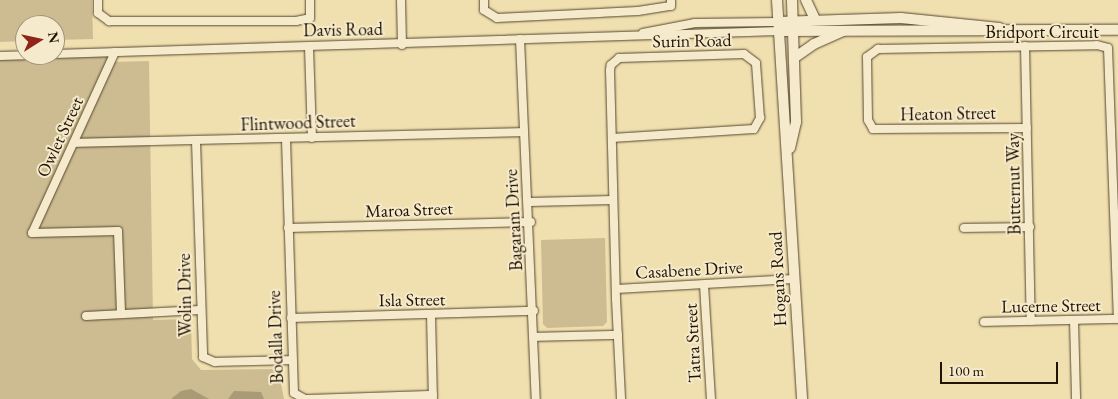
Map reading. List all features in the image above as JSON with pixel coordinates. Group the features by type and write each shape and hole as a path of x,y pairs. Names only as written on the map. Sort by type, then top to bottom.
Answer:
{"street":[{"path":"98,0 98,13 103,20 296,21 310,18 310,0"},
{"path":"402,0 402,45"},
{"path":"484,0 484,10 497,18 638,11 671,6 671,0"},
{"name":"Hogans Road","path":"777,0 802,399"},
{"name":"Hogans Road","path":"788,156 796,122 792,0"},
{"path":"806,0 815,19"},
{"name":"Davis Road","path":"65,54 402,45 631,35 694,23 779,27 815,19 916,18 1028,30"},
{"name":"Davis Road","path":"1075,29 1118,24"},
{"name":"Davis Road","path":"793,25 846,30 964,33 1075,29 1118,30"},
{"path":"794,58 814,44 846,30"},
{"name":"Bagaram Drive","path":"520,40 523,132 531,222 536,399"},
{"name":"Bridport Circuit","path":"871,127 866,62 872,51 1097,45 1111,52 1118,320"},
{"name":"Butternut Way","path":"1026,46 1031,321"},
{"path":"310,47 312,138"},
{"name":"Owlet Street","path":"115,52 32,233 118,231 120,312"},
{"name":"Surin Road","path":"612,138 754,129 760,118 756,62 744,54 616,58 610,70 616,289 621,399"},
{"path":"0,56 15,55"},
{"name":"Heaton Street","path":"871,127 880,131 1027,128"},
{"name":"Flintwood Street","path":"74,143 523,132"},
{"name":"Bodalla Drive","path":"286,139 293,390 301,399 433,397"},
{"name":"Wolin Drive","path":"196,141 201,350 205,360 292,360"},
{"path":"530,202 614,200"},
{"name":"Maroa Street","path":"288,228 531,222"},
{"path":"964,228 1030,227"},
{"name":"Casabene Drive","path":"616,289 794,279"},
{"name":"Tatra Street","path":"704,285 711,399"},
{"path":"86,316 120,312 200,310"},
{"name":"Isla Street","path":"290,318 534,311"},
{"path":"431,314 433,397"},
{"path":"1074,320 1076,399"},
{"name":"Lucerne Street","path":"984,322 1118,320"},
{"path":"534,337 618,335"}],"shaded area":[{"path":"0,0 92,0 93,39 65,40 65,15 15,15 15,41 0,42"},
{"path":"115,52 111,62 149,61 153,320 187,319 191,322 192,359 201,370 278,369 284,399 0,399 0,56 15,55 15,65 65,65 65,54"},
{"path":"605,238 607,322 603,326 547,328 543,324 541,240"},
{"path":"191,389 209,399 171,399 181,391"},
{"path":"234,391 261,392 264,399 228,399"}]}
